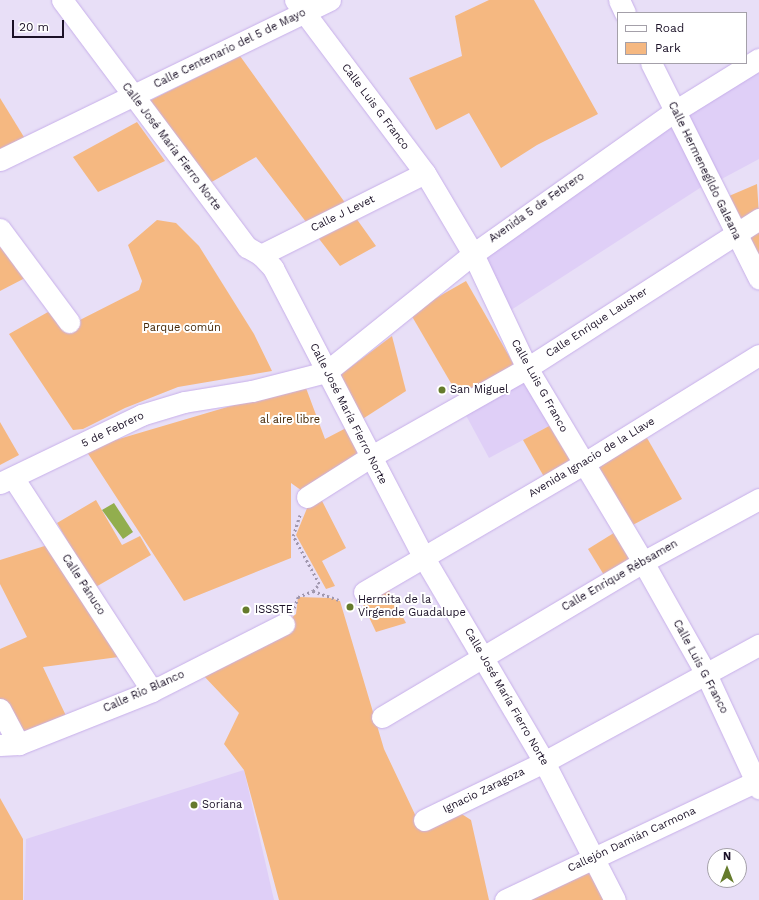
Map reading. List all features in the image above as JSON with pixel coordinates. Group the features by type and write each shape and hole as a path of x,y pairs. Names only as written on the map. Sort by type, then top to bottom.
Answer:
{"street":[{"name":"Calle José María Fierro Norte","path":"62,0 132,96 247,248 261,255 273,268 370,457 424,558 544,762 592,859 615,900"},
{"name":"Calle Centenario del 5 de Mayo","path":"0,160 132,96 300,7 330,0"},
{"path":"619,0 625,12"},
{"name":"Calle Luis G Franco","path":"300,7 425,173 473,254 527,368 642,562 706,674 758,783"},
{"name":"Avenida 5 de Febrero","path":"326,372 473,254 675,111 759,59"},
{"name":"Calle Hermenegildo Galeana","path":"652,64 734,233 759,279"},
{"name":"Calle J Levet","path":"261,255 425,173"},
{"name":"Calle Enrique Lausher","path":"307,497 370,457 527,368 734,233 759,219"},
{"path":"0,229 69,322"},
{"name":"Avenida Ignacio de la Llave","path":"424,558 583,464 759,355"},
{"name":"5 de Febrero","path":"7,481 141,415 184,402 252,391 326,372"},
{"name":"Calle Pánuco","path":"7,481 152,691"},
{"name":"Calle Enrique Rébsamen","path":"382,717 642,562 759,499"},
{"path":"364,592 424,558"},
{"name":"Calle Río Blanco","path":"10,744 152,691 284,624"},
{"name":"Ignacio Zaragoza","path":"424,820 544,762 759,644"},
{"path":"0,710 10,744"},
{"name":"Callejón Damián Carmona","path":"505,900 758,783"}],"path":[{"path":"284,624 296,614 293,606 298,598 313,591 319,584 292,536 307,497"},
{"path":"313,591 339,600"}],"shaded area":[{"path":"759,67 759,159 716,182 683,113"},
{"path":"672,120 703,186 508,312 479,257"},
{"path":"525,375 551,425 489,458 462,408"},
{"path":"114,503 133,532 123,539 102,510"},
{"name":"Soriana","path":"244,770 274,900 24,900 26,839"}],"green space":[{"path":"489,0 534,0 598,114 537,145 501,168 469,113 436,130 409,78 462,56 455,16"},
{"path":"240,56 376,246 340,266 256,157 208,184 149,101"},
{"path":"0,98 27,142 0,155"},
{"path":"137,122 165,161 98,192 73,157"},
{"path":"757,184 759,216 737,229 722,199"},
{"name":"Parque común","path":"157,220 176,223 199,246 254,334 272,371 178,387 125,408 83,429 73,430 9,334 48,312 70,325 139,290 142,281 128,245"},
{"path":"759,229 759,270 740,237"},
{"path":"0,240 27,277 0,291"},
{"path":"466,281 517,370 462,402 410,313"},
{"path":"392,336 406,391 361,420 336,378"},
{"name":"al aire libre","path":"306,388 325,439 350,426 366,456 305,493 291,483 291,558 184,601 85,449 251,400"},
{"path":"0,422 19,455 0,465"},
{"path":"551,425 575,463 547,482 523,440"},
{"path":"643,431 682,499 627,528 588,465"},
{"path":"319,495 346,548 322,561 335,586 326,589 296,535 310,501"},
{"path":"96,500 122,545 140,536 151,555 94,588 57,523"},
{"path":"617,531 636,562 607,580 588,549"},
{"path":"51,544 126,656 43,667 68,720 20,743 0,706 0,649 27,637 0,584 0,560"},
{"path":"385,583 406,623 376,632 359,596"},
{"path":"298,597 330,598 340,601 384,749 420,825 457,811 471,820 489,900 279,900 244,770 224,744 239,713 202,674 284,624 296,614"},
{"path":"0,798 23,839 23,900 0,900"},
{"path":"592,863 612,900 526,900"}],"place":[{"name":"San Miguel","path":"442,390"},
{"name":"Hermita de la Virgende Guadalupe","path":"350,607"},
{"name":"ISSSTE","path":"246,610"},
{"name":"Soriana","path":"194,805"}]}
